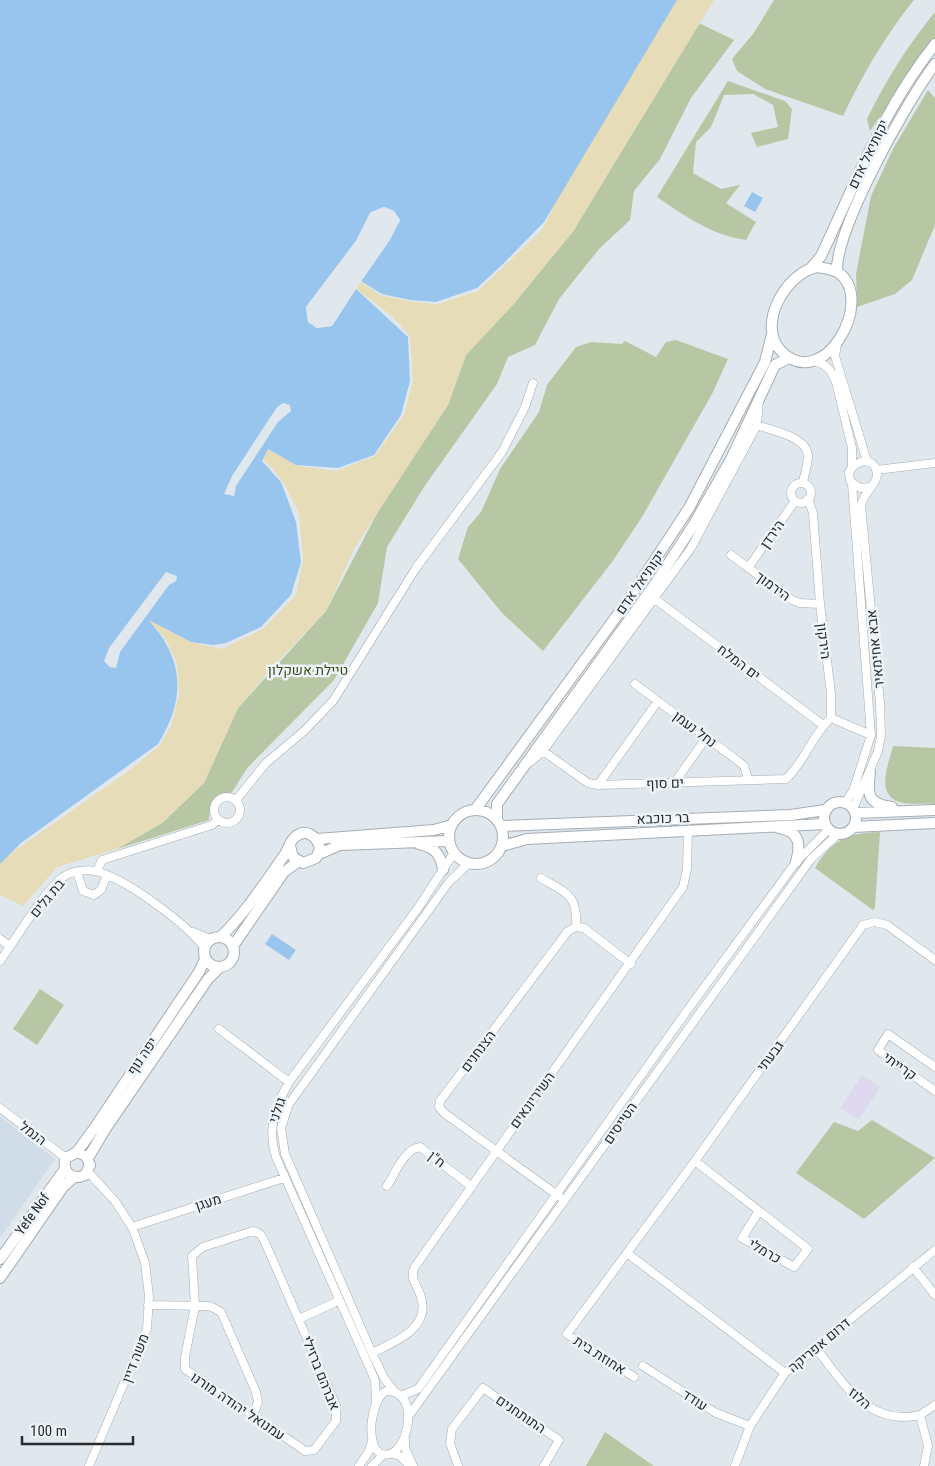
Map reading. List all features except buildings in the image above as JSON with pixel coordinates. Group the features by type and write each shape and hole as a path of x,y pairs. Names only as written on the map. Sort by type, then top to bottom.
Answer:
{"main road":[{"name":"יקותיאל אדם","path":"811,268 821,256 862,163 892,105 935,44"},
{"name":"יקותיאל אדם","path":"837,272 840,244 869,180 914,94 935,64"},
{"path":"817,267 837,272 847,285 850,304 846,327 837,344 814,360 801,362 789,358 776,345 772,334 774,316 782,294 797,275 811,268 817,267"},
{"name":"יקותיאל אדם","path":"475,810 629,599 689,508 765,362 772,334"},
{"name":"יקותיאל אדם","path":"499,823 497,804 655,584 689,532 731,458 776,365 789,358"},
{"path":"870,772 868,788 872,800 876,804 910,810"},
{"path":"851,808 856,819 853,828 846,834 838,834 826,826 825,810 834,803 851,808 935,810"},
{"path":"475,810 488,813 499,823 503,834 502,846 489,861 477,864 469,863 454,853 449,841 452,825 460,816 475,810"},
{"name":"בר כוכבא","path":"499,823 791,815 825,810"},
{"path":"853,828 935,823"},
{"path":"317,839 434,830 452,825"},
{"path":"763,826 786,829 794,833 800,844 796,862"},
{"name":"בר כוכבא","path":"502,846 527,839 763,826 826,826"},
{"path":"212,941 230,942 233,946 232,960 226,966 219,968 211,966 205,959 212,941 231,926 295,837 302,833 310,834 317,839 320,849 319,854"},
{"path":"233,946 284,872 299,862 308,862 319,854 340,845 449,841"},
{"path":"406,842 433,848 440,858 443,870"},
{"path":"290,846 293,857 299,862"},
{"name":"יפה נוף","path":"65,1163 77,1152 199,972 205,959"},
{"name":"יפה נוף","path":"88,1158 106,1128 208,978 219,968"},
{"path":"0,1278 64,1187 74,1177 82,1176 88,1172 90,1165 88,1158 77,1152"},
{"path":"65,1163 74,1177"},
{"name":"Yefe Nof","path":"0,1259 65,1163"}],"street":[{"path":"814,360 824,364 832,372 836,382 852,448 852,466 849,476 852,484 860,488 870,487 877,479 876,470 867,461 835,356 837,344"},
{"path":"236,800 266,763 304,731 333,701 416,568 502,452 525,407 534,382"},
{"path":"522,768 543,752 690,548 757,425 759,398"},
{"path":"757,425 797,440 805,446 808,456 803,483"},
{"path":"852,466 858,461 867,461"},
{"path":"876,470 935,464"},
{"path":"803,483 808,486 811,491 808,499 801,503 795,501 792,496 792,490 795,485 803,483"},
{"name":"אבא אחימאיר","path":"851,808 853,791 871,736 852,484"},
{"name":"אבא אחימאיר","path":"851,808 870,772 881,736 880,703 861,506 863,496 870,487"},
{"name":"הירקון","path":"808,499 813,513 820,604 831,693 831,718"},
{"name":"הירדן","path":"748,568 795,501"},
{"name":"הירמוך","path":"731,555 792,600 800,603 820,604"},
{"name":"ים המלח","path":"655,599 823,725"},
{"name":"נחל נעמן","path":"635,684 744,766 748,779"},
{"path":"598,785 658,701"},
{"path":"823,725 831,718 871,736"},
{"name":"ים סוף","path":"543,752 588,783 598,785 786,778 794,771 823,725"},
{"path":"676,782 706,738"},
{"path":"224,797 236,800 240,808 235,820 227,823 218,820 213,810 216,802 224,797"},
{"path":"97,871 102,860 212,826 218,820"},
{"name":"הטייסים","path":"376,1401 380,1395 418,1388 689,1008 796,862 826,826"},
{"name":"השיריונאים","path":"372,1353 402,1338 420,1320 423,1308 421,1297 413,1280 414,1268 496,1150 631,964 682,888 687,869 688,830"},
{"name":"הטייסים","path":"408,1417 811,859 838,834"},
{"name":"גולני","path":"372,1439 376,1401 374,1380 284,1178 273,1147 271,1130 277,1104 289,1082 418,908 454,853"},
{"name":"גולני","path":"408,1417 408,1410 384,1378 372,1353 285,1154 282,1141 283,1116 311,1071 449,882 469,863"},
{"name":"בת גלים","path":"0,961 52,888 63,876 77,872 97,871 121,881 186,928 212,941"},
{"path":"77,872 81,889 85,894 94,895 101,890 107,875"},
{"path":"541,878 567,894 574,902 576,927 584,928 631,964"},
{"name":"גבעתי","path":"567,1334 695,1161 863,925 875,922 887,925 935,960"},
{"name":"הצנחנים","path":"565,1201 444,1113 440,1107 440,1102 568,931 576,927"},
{"path":"0,939 10,946"},
{"path":"219,1029 289,1082"},
{"name":"קרייתי","path":"935,1067 888,1034 878,1050 935,1091"},
{"name":"הנמל","path":"0,1108 65,1163"},
{"name":"ח\"ן","path":"387,1186 413,1148 420,1147 472,1186"},
{"name":"כרמלי","path":"695,1161 808,1249 794,1267 742,1238 759,1211"},
{"name":"משה דיין","path":"88,1172 116,1201 132,1226 145,1263 148,1305 147,1329 134,1365 89,1466"},
{"name":"מעגן","path":"132,1226 284,1178"},
{"name":"אברהם ברזילי","path":"192,1256 204,1247 246,1232 260,1234 336,1405 338,1414 336,1421 314,1450"},
{"name":"דרום אפריקה","path":"735,1466 750,1426 785,1373 935,1250"},
{"path":"627,1253 785,1373"},
{"name":"עמנואל יהודה מורנו","path":"192,1256 195,1306 185,1357 185,1369 298,1446 305,1450 314,1450"},
{"path":"913,1267 935,1295"},
{"name":"אברהם ברזילי","path":"299,1319 338,1301"},
{"path":"148,1305 210,1306 221,1312 256,1392 258,1402 253,1416"},
{"name":"אחוזת בית","path":"567,1334 634,1378"},
{"name":"הלוז","path":"816,1348 847,1388 870,1408 892,1417 907,1418 920,1415"},
{"name":"עודד","path":"643,1366 716,1413 750,1426"},
{"name":"התותחנים","path":"458,1466 450,1443 452,1429 483,1388 559,1440 544,1466"},
{"path":"924,1466 928,1446 920,1415 935,1404"},
{"path":"408,1417 405,1448 412,1466"},
{"path":"393,1454 400,1449 405,1436"},
{"path":"372,1439 374,1447 382,1455"},
{"path":"359,1466 369,1450 372,1439"},
{"path":"372,1466 382,1455 393,1454 400,1456 412,1466"}],"shaded area":[{"path":"862,1075 880,1087 859,1120 840,1108"},
{"path":"0,1116 55,1159 0,1238"}],"green space":[{"path":"774,0 914,0 893,27 875,56 843,116 765,89 737,71 732,59 753,34"},
{"path":"935,12 935,38 870,131 867,119 882,90 898,63"},
{"name":"טיילת אשקלון","path":"699,23 734,40 691,98 660,159 634,191 630,220 599,249 559,299 535,345 508,357 497,384 424,487 387,547 378,603 334,680 248,767 230,795 224,795 216,799 210,810 209,820 117,849 162,823 204,783 238,708 326,611 383,502 448,405 466,355 572,233"},
{"path":"728,81 785,101 792,109 788,139 757,147 751,133 778,127 773,105 753,94 724,95 711,127 696,142 693,173 721,189 740,185 726,203 756,222 746,240 734,238 711,229 657,197"},
{"path":"928,90 935,98 935,225 912,280 895,294 857,307 856,274 871,196 893,149"},
{"path":"676,340 728,359 712,394 642,517 612,562 543,651 502,613 458,559 468,527 481,512 500,469 539,412 547,385 576,347 591,342 622,344 625,341 656,357 666,342"},
{"path":"893,746 935,748 935,804 899,802 887,792 887,769"},
{"path":"880,832 875,907 873,910 815,868 828,850 842,840 859,834"},
{"path":"40,989 64,1005 37,1045 13,1029"},
{"path":"872,1120 935,1158 864,1219 796,1173 834,1122 858,1131"},
{"path":"605,1432 654,1466 586,1466"}],"sand":[{"path":"677,0 714,0 572,233 513,305 466,355 448,405 354,549 326,611 270,670 238,708 204,783 162,823 117,849 57,867 23,906 0,895 0,861 130,770 160,745 170,727 179,696 177,663 166,640 148,619 191,642 222,649 263,629 296,595 303,559 299,513 284,484 274,470 262,459 267,449 300,466 336,471 375,456 404,415 413,381 410,336 392,316 356,289 361,282 380,295 413,302 437,304 478,291 543,229 566,179"}],"water":[{"path":"0,0 677,0 544,222 477,288 436,302 410,300 382,294 361,281 400,221 394,211 384,207 370,213 356,241 306,307 308,322 317,328 332,326 356,289 408,337 410,381 401,415 374,455 338,468 296,465 268,449 262,461 281,482 296,522 301,562 291,595 261,627 226,643 213,645 191,642 149,620 172,655 177,681 175,707 158,744 21,843 0,864"},
{"path":"752,192 763,198 755,212 744,206"},
{"path":"272,934 296,950 289,960 265,944"}],"pier":[{"path":"384,207 394,211 400,220 390,240 360,283 359,280 388,239 397,221 393,213 384,210 372,214 358,242 309,308 310,321 317,326 331,324 354,288 357,287 332,326 317,328 308,322 306,307 356,241 371,212"},
{"path":"283,403 290,405 291,411 278,422 236,486 234,496 224,494 232,476 277,407"},
{"path":"166,572 177,576 176,581 169,585 120,652 116,668 110,667 104,661 109,648"}]}
